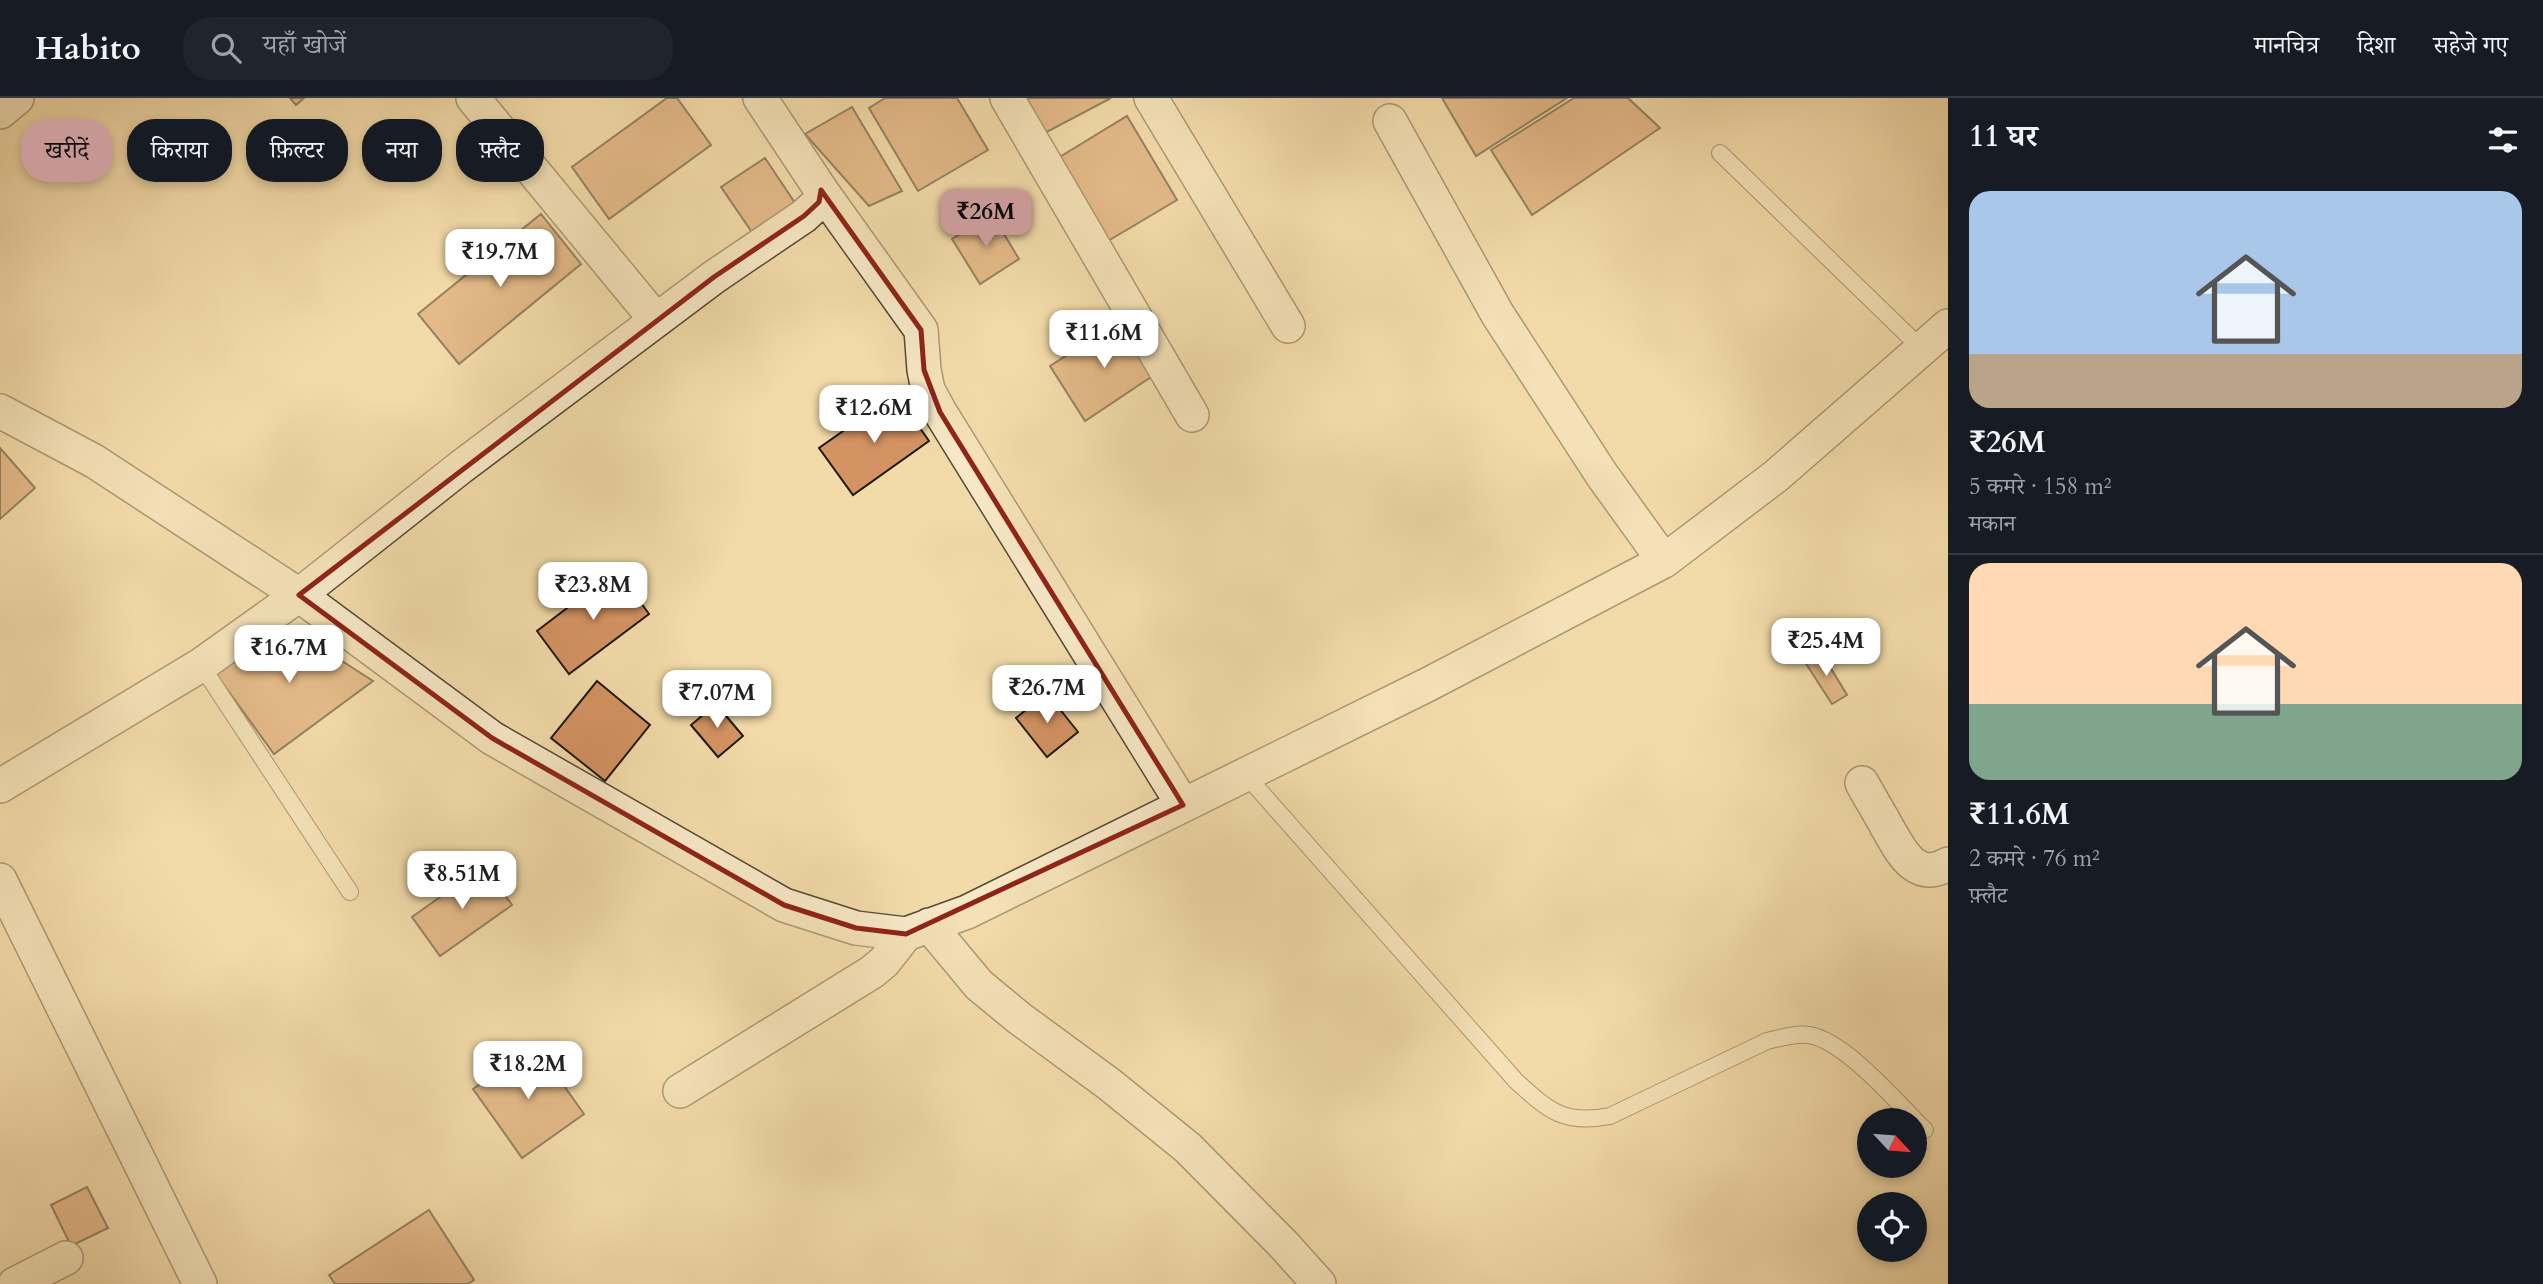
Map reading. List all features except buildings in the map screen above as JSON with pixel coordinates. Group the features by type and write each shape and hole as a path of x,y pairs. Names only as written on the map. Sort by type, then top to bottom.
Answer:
{"street":[{"path":"0,112 17,98"},
{"path":"473,98 656,320"},
{"path":"760,98 821,190 921,330 928,390 940,412 1183,805"},
{"path":"1007,98 1192,415"},
{"path":"1151,98 1288,327"},
{"path":"1390,121 1498,314 1602,475 1664,561"},
{"path":"0,786 201,664 299,594 461,467 656,320 804,216 819,202 821,190"},
{"path":"0,411 94,461 299,594 492,738 784,905 856,928 917,930 967,912 1427,685 1664,561 1776,476 1948,327"},
{"path":"1862,783 1903,856 1917,867 1930,871 1948,864"},
{"path":"0,880 200,1284"},
{"path":"680,1091 872,972 917,930"},
{"path":"917,930 1019,1018 1109,1084 1188,1149 1284,1245 1318,1284"},
{"path":"15,1284 66,1258"}],"lane":[{"path":"1720,153 1923,349"},
{"path":"201,664 350,891"},
{"path":"1245,774 1516,1081 1541,1103 1566,1117 1586,1121 1610,1116 1767,1041 1808,1034 1826,1040 1844,1051 1902,1108"}],"highlighted area":[{"path":"821,190 921,330 924,370 940,412 1183,805 906,934 856,928 784,905 492,738 299,595 714,277 804,216 819,202"}]}
